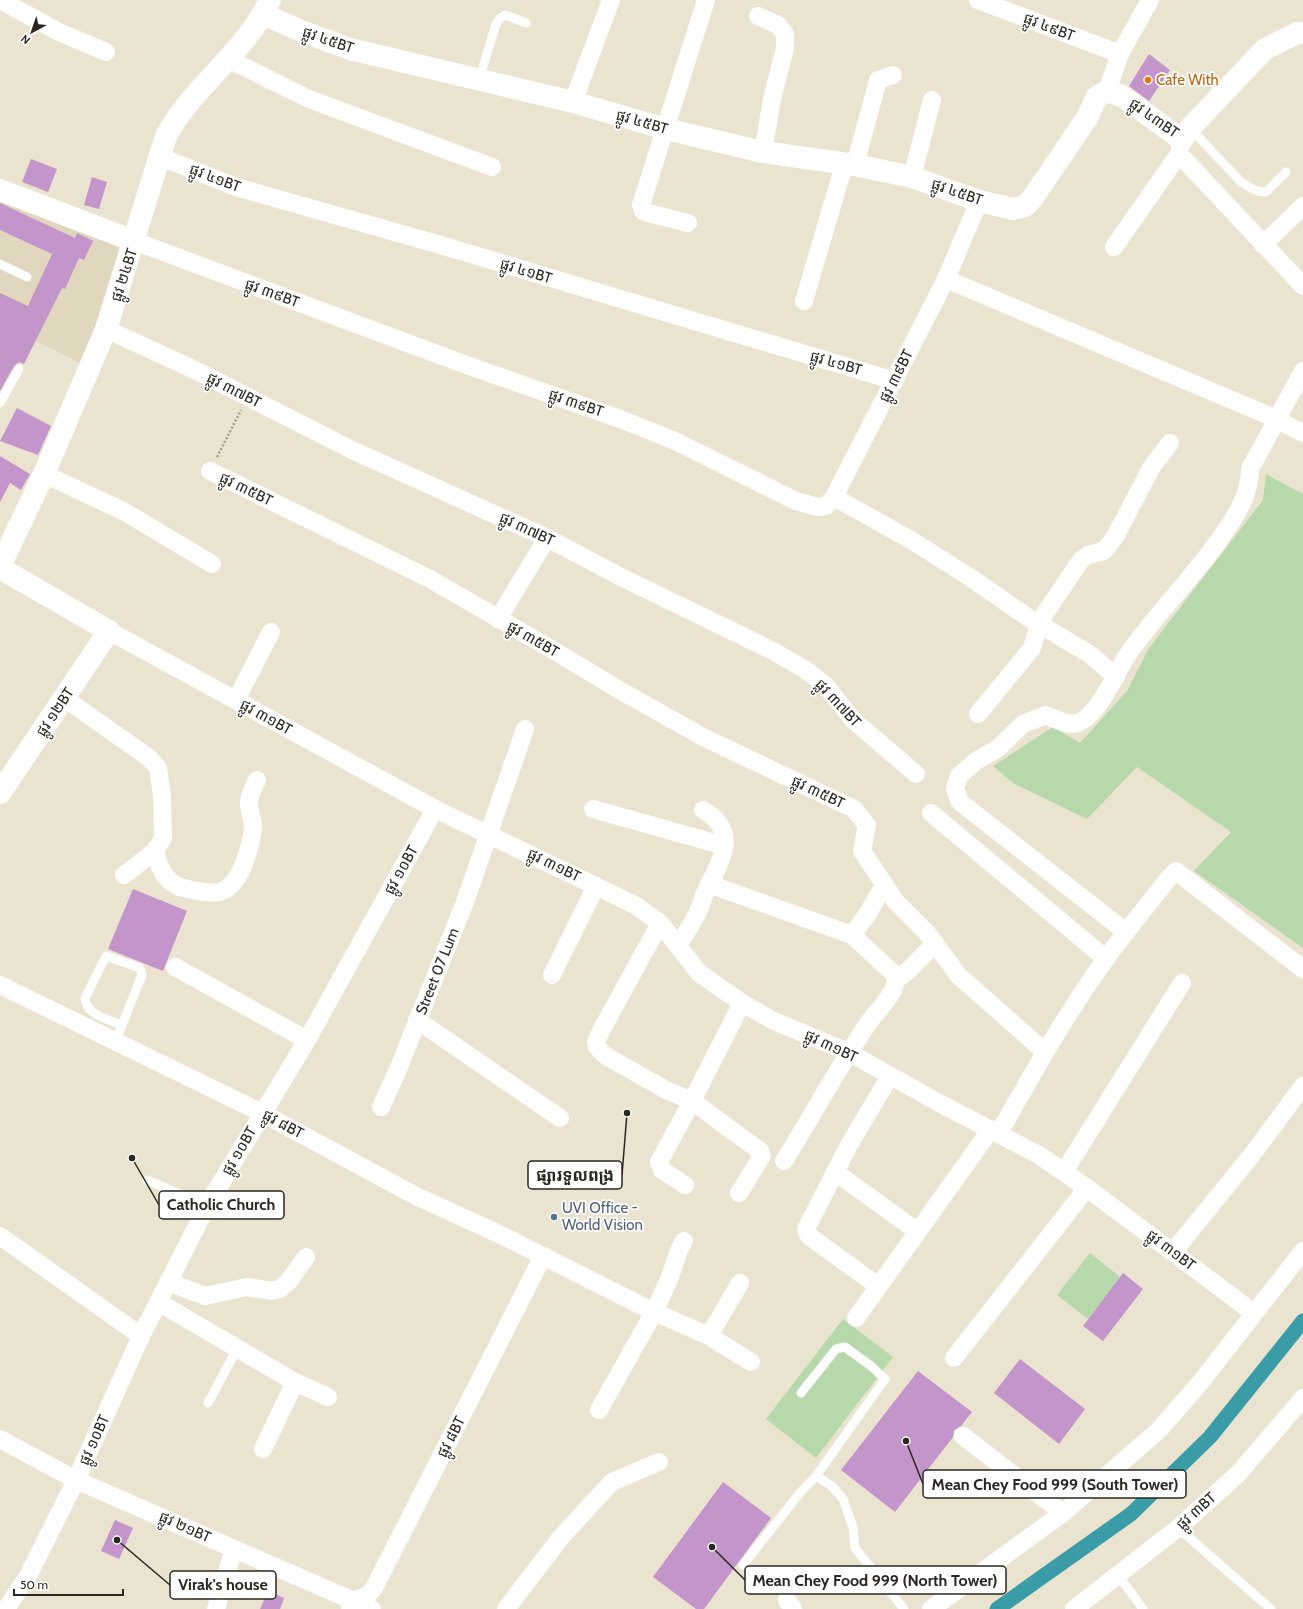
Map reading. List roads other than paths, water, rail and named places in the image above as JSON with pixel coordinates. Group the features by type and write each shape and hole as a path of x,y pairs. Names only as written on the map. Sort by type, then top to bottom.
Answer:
{"street":[{"path":"573,102 611,0"},
{"path":"688,223 648,213 642,208 706,0"},
{"name":"ផ្លូវ ៤៩BT","path":"978,0 1120,54"},
{"path":"1107,91 1120,54 1150,0"},
{"path":"5,4 59,32 106,52"},
{"name":"ផ្លូវ ៤៥BT","path":"264,5 301,31 350,49 573,102 666,129 763,152 849,165 912,177 979,201 1013,209 1024,206 1032,199 1087,118 1097,97 1107,91"},
{"name":"ផ្លូវ ២៤BT","path":"0,567 44,474 106,329 134,241 158,156 176,117 228,59 264,5"},
{"path":"758,16 778,25 785,34 785,48 772,99 763,152"},
{"name":"ផ្លូវ ៤៣BT","path":"1107,91 1122,96 1184,140 1265,48 1297,33 1303,32"},
{"path":"228,59 309,99 492,167"},
{"path":"804,301 878,80 894,76"},
{"path":"912,177 932,100"},
{"path":"1114,247 1184,140 1263,245 1303,286"},
{"name":"ផ្លូវ ៤១BT","path":"158,156 236,187 444,246 894,381"},
{"name":"ផ្លូវ ៣៩BT","path":"0,190 460,363 623,420 675,441 796,500 817,507 826,506 834,497 946,279 979,201"},
{"path":"1263,245 1303,206"},
{"path":"946,279 1276,419 1303,434"},
{"name":"ផ្លូវ ៣៧BT","path":"106,329 247,397 352,450 547,538 623,578 727,627 806,670 827,687 862,729 916,774"},
{"path":"1126,932 960,802 955,789 959,776 976,761 997,749 1023,724 1046,715 1069,724 1078,723 1090,713 1106,695 1126,657 1201,563 1239,509 1246,494 1250,480 1250,469 1303,370"},
{"path":"978,714 1032,648 1039,624 1081,560 1088,555 1104,551 1115,537 1158,456 1170,443"},
{"name":"ផ្លូវ ៣៥BT","path":"210,471 430,579 621,691 703,737 854,809 867,825 862,851 884,885"},
{"path":"44,474 125,512 212,564"},
{"path":"834,497 911,540 971,578 1039,624 1090,655 1116,677"},
{"path":"498,619 547,538"},
{"name":"ផ្លូវ ៣១BT","path":"0,567 109,631 435,809 488,833 635,905 660,924 699,973 742,1003 774,1021 848,1052 953,1110 1039,1155 1087,1188 1254,1313"},
{"name":"ផ្លូវ ១២BT","path":"0,792 109,631"},
{"path":"236,700 271,632"},
{"path":"64,698 148,757 158,768 162,796 163,838 154,851 124,875"},
{"name":"Street 07 Lum","path":"381,1107 418,1020 465,902 525,729"},
{"path":"154,851 165,878 178,886 195,891 219,892 231,886 249,853 253,825 249,803 252,790 257,780"},
{"name":"ផ្លូវ ១០BT","path":"6,1609 28,1576 76,1480 141,1336 207,1206 307,1040 435,809"},
{"path":"593,809 725,846"},
{"path":"678,945 696,915 709,884 721,862 725,846 723,830 713,816 703,810"},
{"path":"931,813 1105,958"},
{"path":"856,1318 917,1231 995,1131 1105,958 1176,871 1303,969"},
{"path":"709,884 852,935 894,974 897,979 896,985 889,996 848,1052 784,1162"},
{"path":"852,935 867,916 884,885 896,902 934,943 958,975 1045,1052"},
{"path":"552,975 596,886"},
{"path":"660,924 601,1031 596,1042 597,1047 606,1056 648,1080 666,1090 692,1101 760,1151 762,1156 739,1193"},
{"path":"897,979 909,970 934,943"},
{"path":"175,967 307,1040"},
{"path":"1064,1172 1182,983"},
{"name":"ផ្លូវ ៨BT","path":"0,985 118,1033 262,1113 410,1192 543,1256 654,1312 709,1336 751,1362"},
{"path":"685,1185 662,1170 659,1162 742,1003"},
{"path":"418,1020 560,1118"},
{"path":"878,1286 809,1236 806,1228 835,1172 890,1076"},
{"path":"1173,1252 1251,1156 1303,1086"},
{"path":"835,1172 917,1231"},
{"path":"954,1358 1087,1188"},
{"path":"0,1236 141,1336"},
{"path":"599,1410 654,1312 684,1241"},
{"path":"931,1609 1063,1513 1158,1430 1200,1383 1303,1251"},
{"name":"ផ្លូវ ៨BT","path":"352,1605 368,1595 374,1588 543,1256"},
{"path":"168,1282 205,1296 247,1287 272,1291 280,1289 289,1281 306,1257"},
{"path":"709,1336 740,1283"},
{"path":"158,1302 295,1382 328,1397"},
{"path":"263,1450 295,1382"},
{"name":"ផ្លូវ ៣BT","path":"1074,1609 1178,1528 1238,1474 1303,1398"},
{"path":"963,1436 1063,1513"},
{"name":"ផ្លូវ ២១BT","path":"0,1439 76,1480 234,1549 352,1605 372,1609"},
{"path":"506,1609 562,1536 612,1482 659,1462"},
{"path":"216,1609 234,1549"}],"lane":[{"path":"479,80 496,24 500,18 506,15 526,23"},
{"path":"1184,140 1249,188 1258,192 1266,192 1286,172"},
{"path":"0,264 27,277"},
{"path":"0,403 19,369"},
{"path":"106,956 140,968 142,972 118,1033 93,1013 86,1003 85,998 106,956"},
{"path":"147,1180 207,1206"},
{"path":"743,1565 799,1494 816,1476 885,1379 871,1366 845,1347 836,1349 801,1393"},
{"path":"208,1403 237,1349"},
{"path":"816,1476 832,1486 843,1499 854,1527 855,1548 904,1609"},
{"path":"1178,1528 1271,1609"},
{"path":"1118,1575 1142,1609"}],"waterway":[{"path":"997,1609 1131,1514 1210,1437 1303,1321"}],"place":[{"name":"Cafe With","path":"1148,80"},
{"name":"ផ្សារទួលពង្រ","path":"627,1113"},
{"name":"Catholic Church","path":"132,1158"},
{"name":"UVI Office - World Vision","path":"554,1217"},
{"name":"Mean Chey Food 999 (South Tower)","path":"906,1441"},
{"name":"Virak's house","path":"117,1540"},
{"name":"Mean Chey Food 999 (North Tower)","path":"712,1547"}]}
